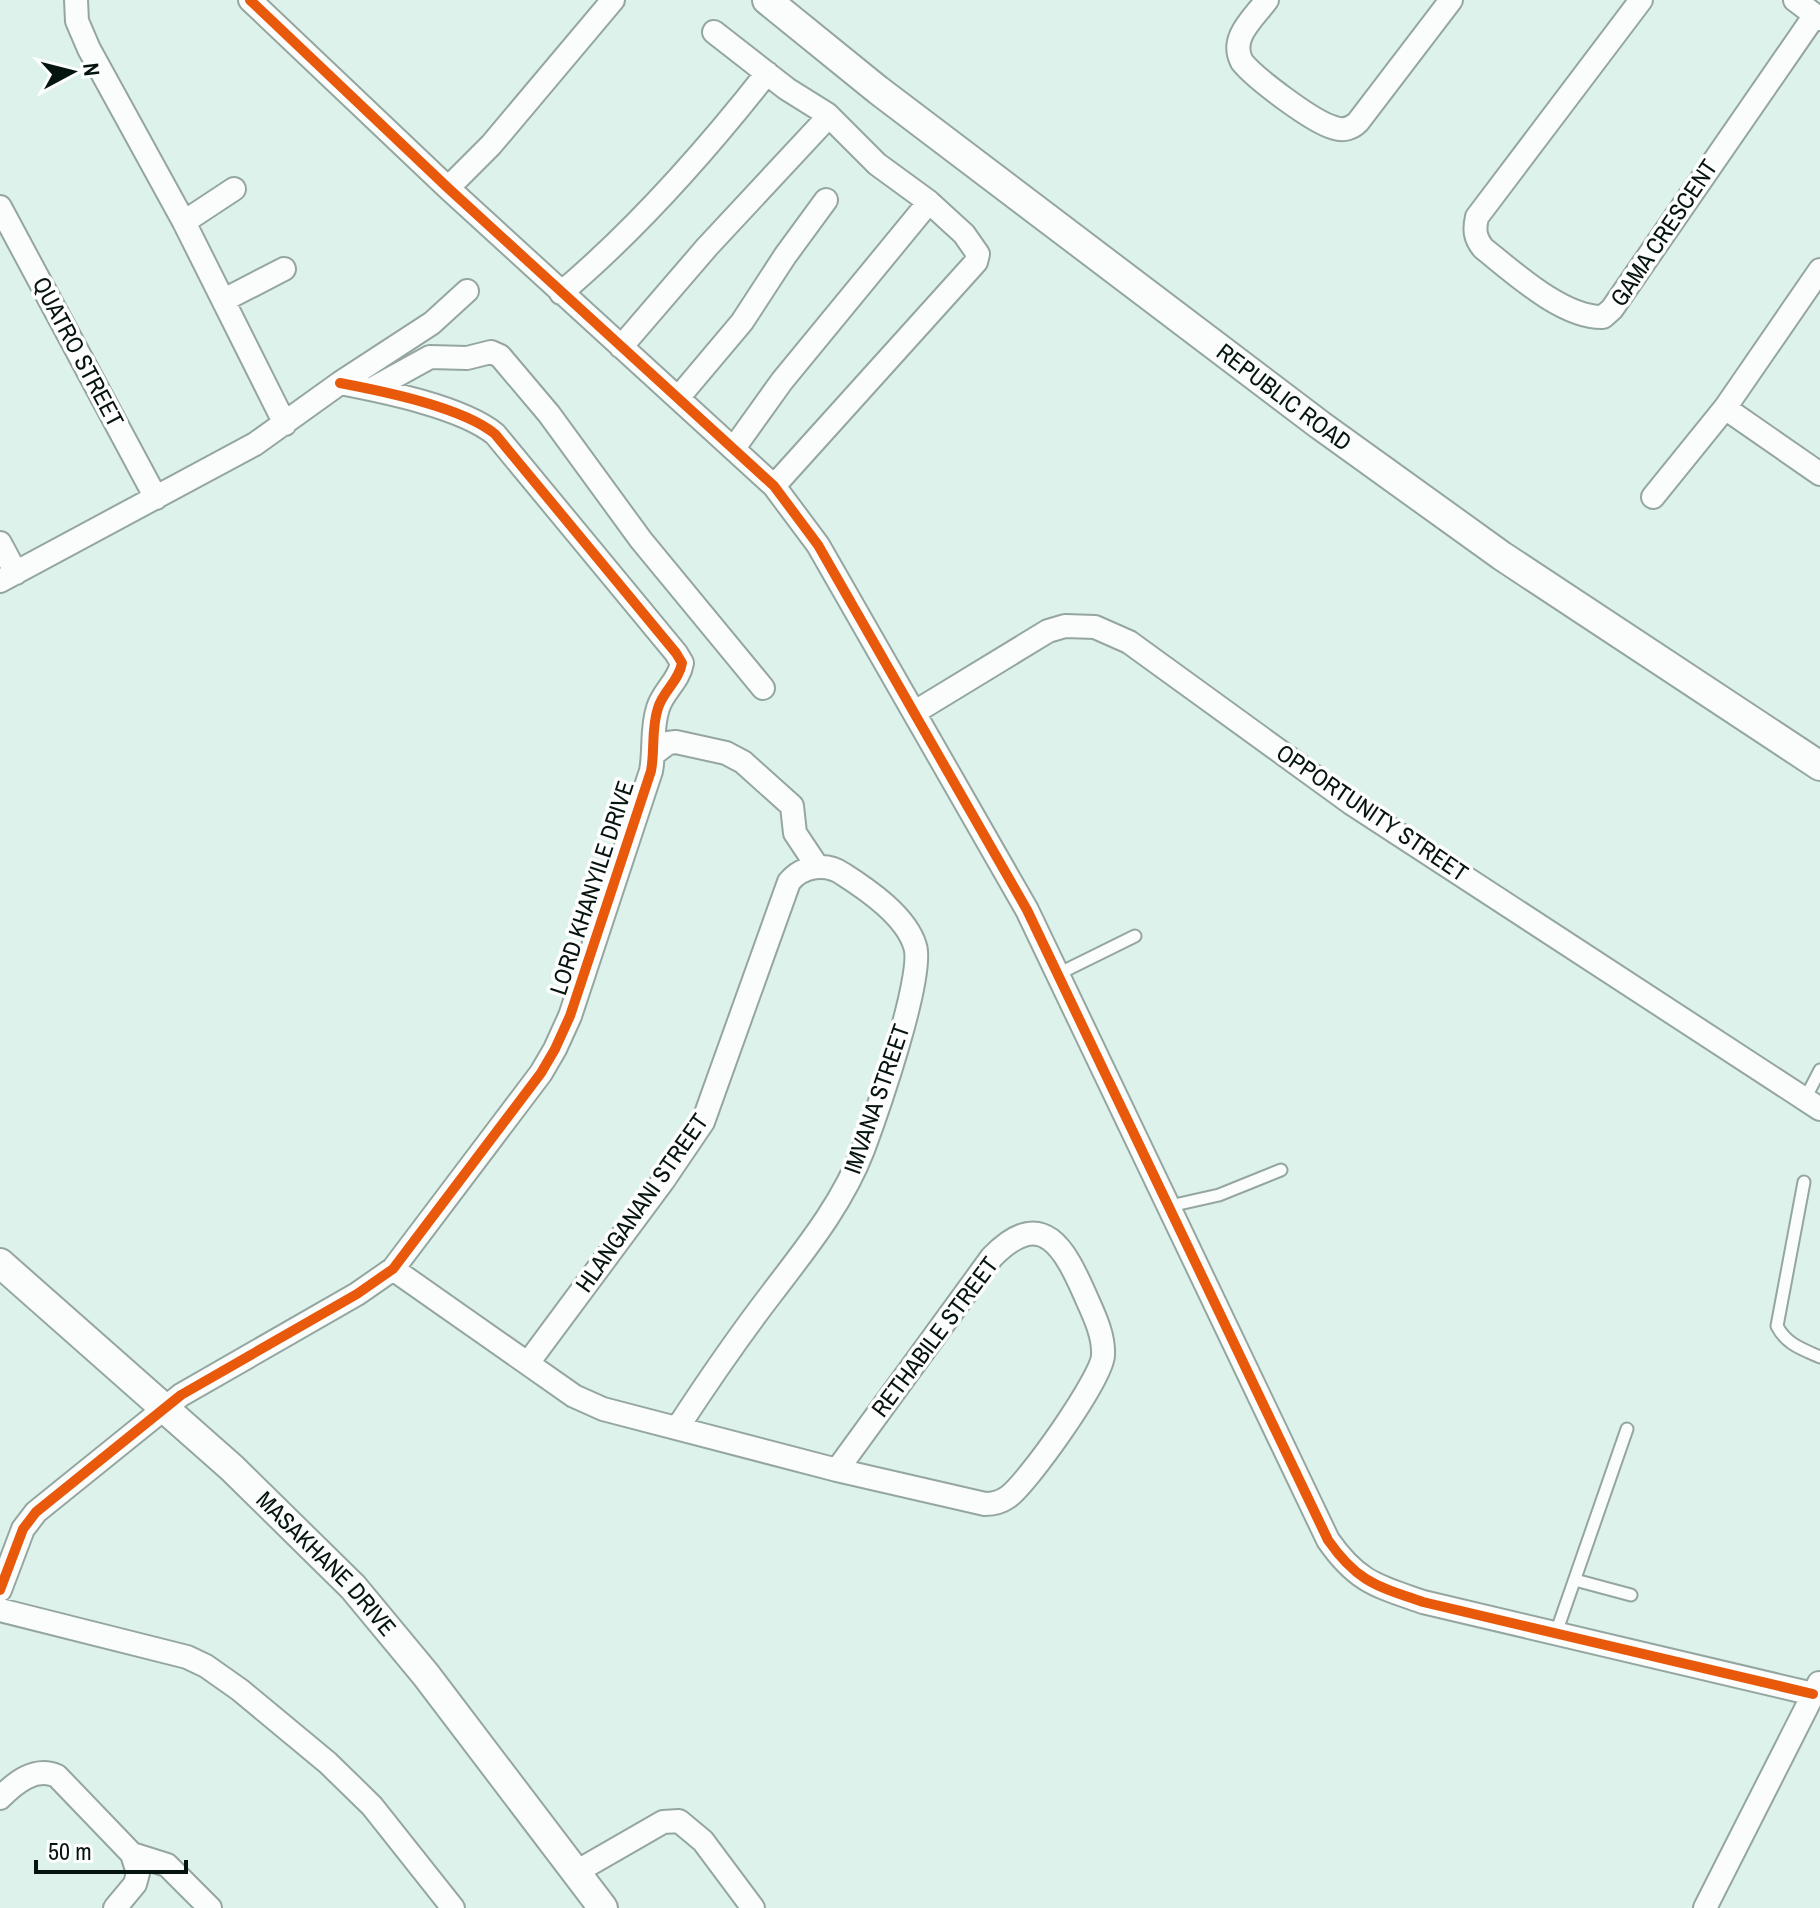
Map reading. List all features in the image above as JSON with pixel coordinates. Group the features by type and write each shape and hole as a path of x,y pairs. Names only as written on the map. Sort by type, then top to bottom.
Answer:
{"street":[{"path":"76,0 77,21 82,34 184,222 285,424"},
{"path":"250,0 561,293 774,486 818,545 1027,910 1328,1540 1349,1567 1364,1580 1423,1602 1817,1688 1705,1908"},
{"path":"448,188 491,145 613,0"},
{"name":"REPUBLIC ROAD","path":"767,0 878,90 1320,425 1502,556 1820,766"},
{"path":"1267,0 1237,42 1242,62 1306,113 1341,129 1353,127 1358,122 1451,0"},
{"name":"GAMA CRESCENT","path":"1641,0 1477,217 1475,227 1477,241 1483,248 1557,302 1586,317 1603,317 1612,309 1818,17"},
{"path":"1795,0 1818,17"},
{"path":"714,32 787,89 829,116 877,164 929,202 976,249 976,262 774,486"},
{"path":"561,293 650,208 721,132 767,73"},
{"path":"621,347 707,247 829,116"},
{"path":"184,222 234,189"},
{"path":"678,398 742,322 826,200"},
{"path":"734,448 782,381 929,202"},
{"name":"QUATRO STREET","path":"0,207 156,498"},
{"path":"224,300 284,269"},
{"path":"1653,497 1725,408 1820,270"},
{"path":"0,543 8,577 255,444 432,323 467,291"},
{"path":"372,389 430,357 467,358 491,352 500,356 549,414 641,540 763,688"},
{"name":"LORD KHANYILE DRIVE","path":"0,1590 23,1529 36,1512 189,1389 357,1294 393,1269 508,1119 555,1049 570,1016 644,795 655,753 653,735 658,706 681,667 676,653 495,434 465,417 372,389 340,383"},
{"path":"1725,408 1820,474"},
{"name":"OPPORTUNITY STREET","path":"915,712 1048,631 1077,625 1111,632 1351,803 1812,1104"},
{"path":"655,753 668,743 687,743 726,753 743,762 792,806 795,833 817,866"},
{"name":"HLANGANANI STREET","path":"528,1363 703,1122 784,892 798,873 817,866"},
{"name":"IMVANA STREET","path":"678,1427 839,1201 863,1148 914,989 917,950 907,929 846,875 833,868 817,866"},
{"name":"RETHABILE STREET","path":"393,1269 586,1402 837,1470 985,1504 1000,1501 1013,1493 1093,1385 1103,1356 1099,1328 1075,1271 1051,1239 1043,1234 1018,1236 992,1257 837,1470"},
{"name":"MASAKHANE DRIVE","path":"0,1263 232,1468 353,1587 435,1686 603,1908"},
{"path":"0,1610 187,1657 206,1666 307,1744 361,1796 453,1908"},
{"path":"0,1798 30,1775 52,1773 132,1854 167,1865 210,1908"},
{"path":"576,1872 663,1822 679,1821 703,1841 753,1908"},
{"path":"115,1908 131,1891 137,1877 132,1854"}],"lane":[{"path":"1058,974 1135,936"},
{"path":"1812,1104 1820,1070"},
{"path":"1170,1206 1219,1195 1281,1170"},
{"path":"1804,1182 1777,1326 1782,1336 1794,1346 1820,1357"},
{"path":"1556,1633 1627,1429"},
{"path":"1575,1580 1631,1595"}],"cycle path":[{"path":"250,0 448,188 774,486 818,545 1027,910 1328,1540 1349,1565 1369,1581 1423,1602 1813,1694"},
{"path":"0,1590 23,1529 36,1512 181,1395 357,1294 393,1269 541,1073 570,1016 651,771 658,708 682,663 495,434 481,424 443,408 340,383"}]}
